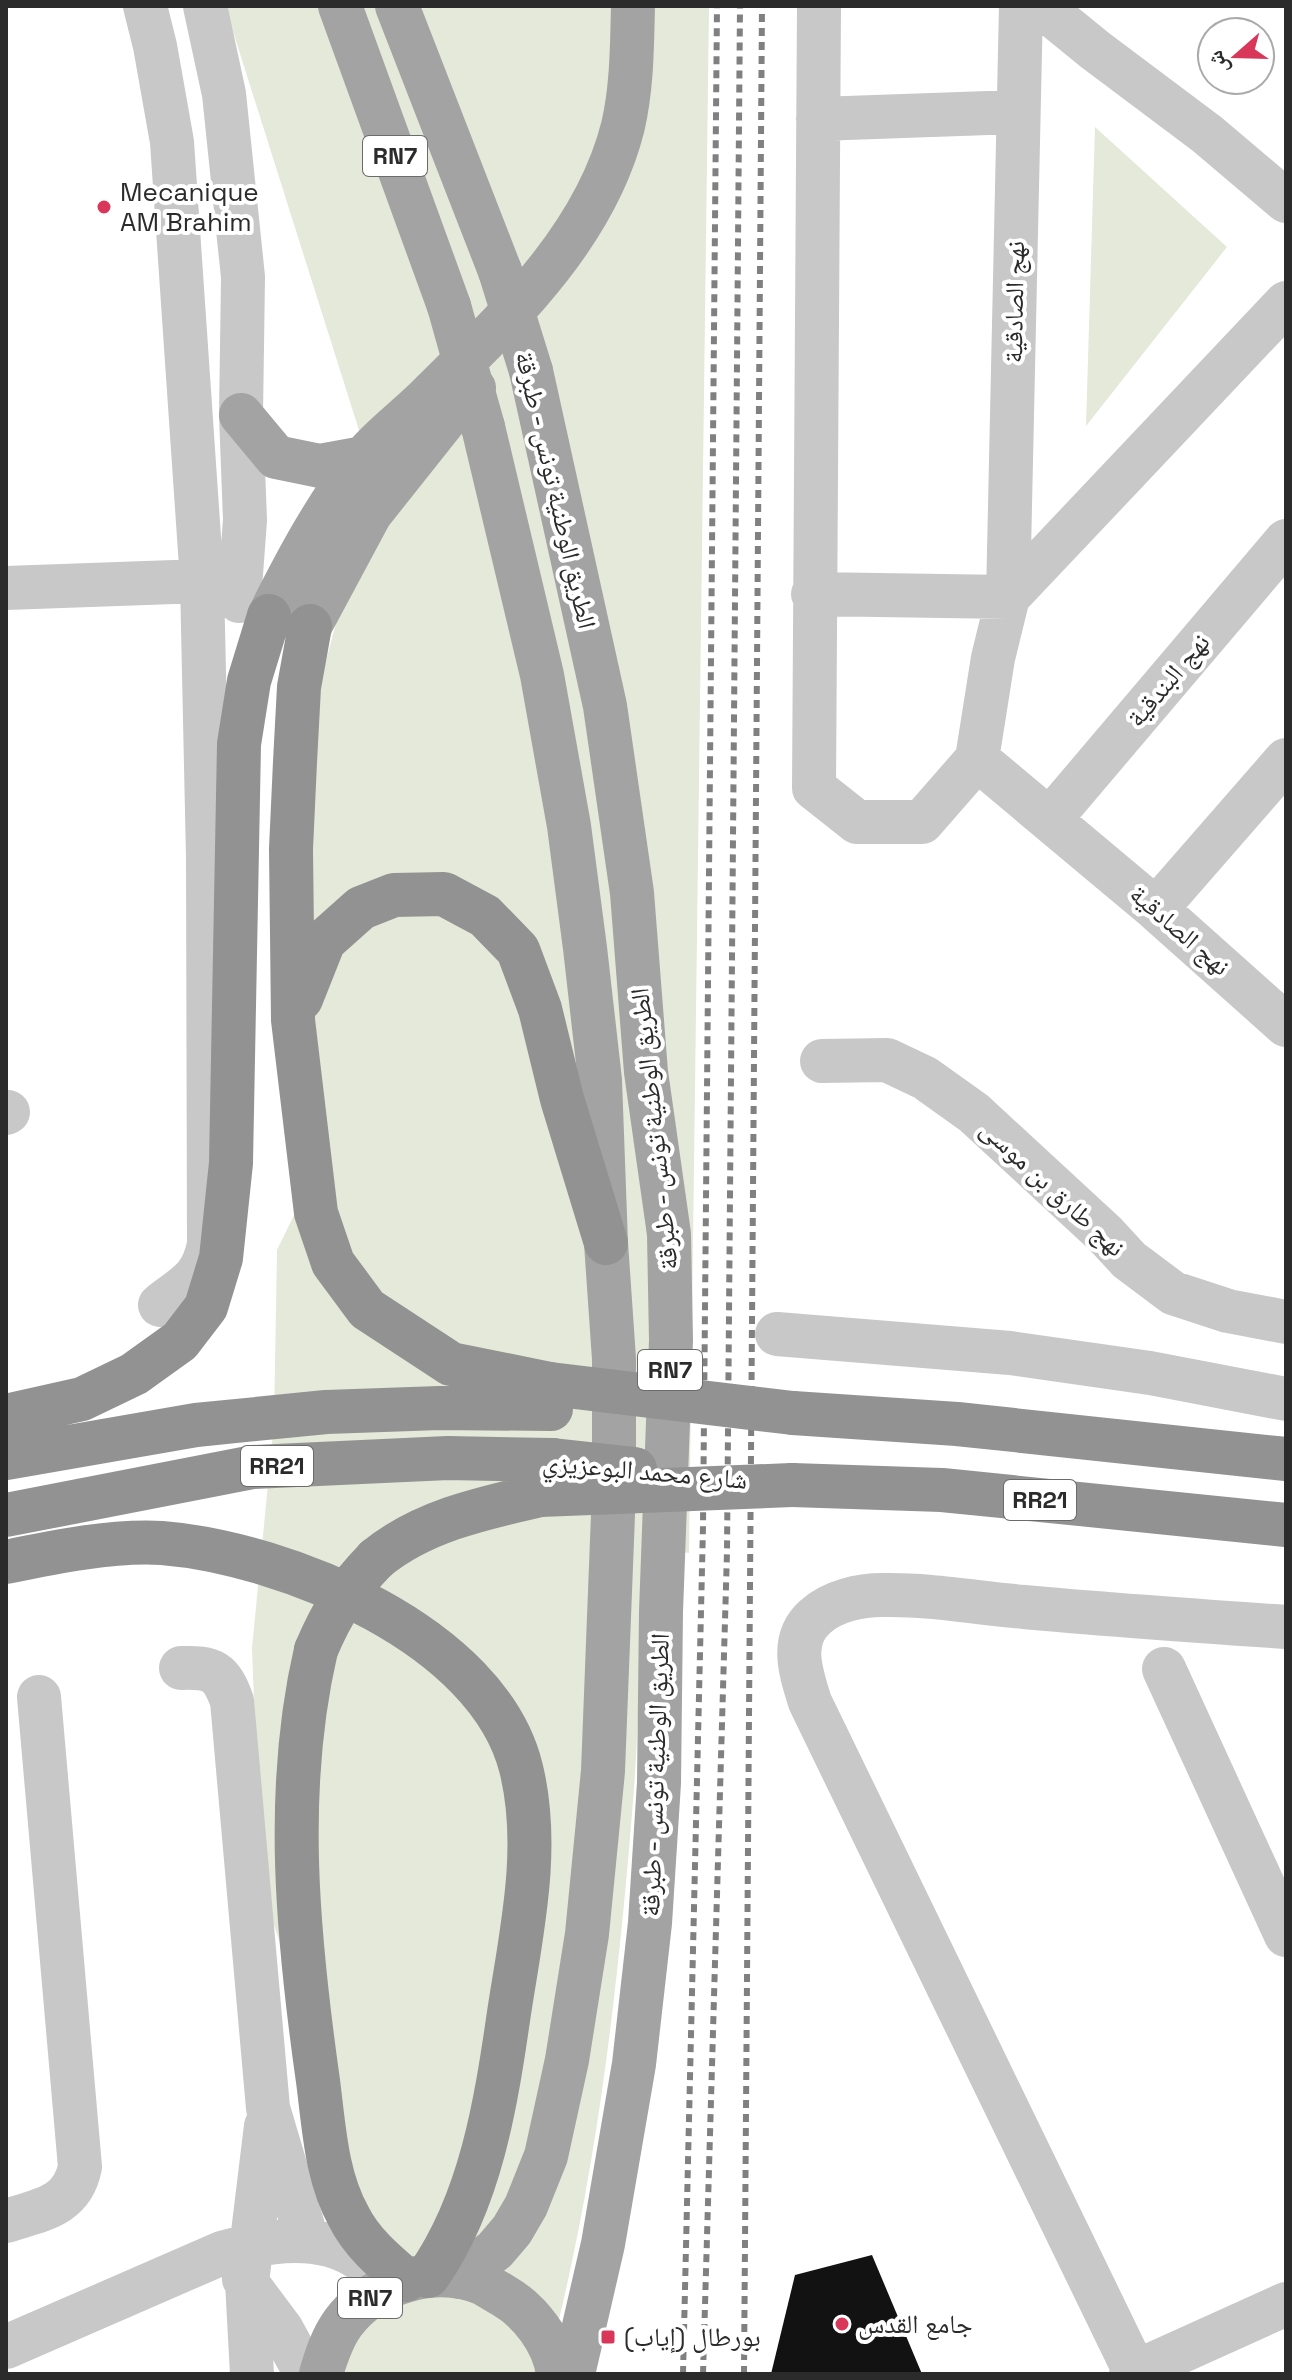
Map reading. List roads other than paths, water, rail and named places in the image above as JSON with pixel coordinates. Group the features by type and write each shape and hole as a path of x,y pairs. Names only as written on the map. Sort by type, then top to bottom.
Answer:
{"highway":[{"path":"6,1416 82,1399 134,1374 180,1341 206,1307 221,1258 231,1163 239,744 249,681 236,599"},
{"path":"310,626 299,687 291,849 293,1020 316,1213 333,1263 367,1309 451,1364 550,1397 957,1424 1286,1459"},
{"path":"293,1020 324,941 361,908 394,895 444,894 485,916 518,950 540,1009 562,1099 606,1243"},
{"name":"شارع محمد البوعزيزي","path":"6,1458 196,1425 326,1412 440,1408 550,1397"},
{"name":"شارع محمد البوعزيزي","path":"6,1515 253,1467 448,1458 547,1478"},
{"path":"6,1562 46,1553 159,1543 223,1551 284,1568 337,1590 395,1621 449,1658 498,1715 521,1766 530,1821 526,1901 502,2065 478,2169 459,2224 443,2255 420,2280 374,2251 349,2218 336,2190 328,2154 311,2032 297,1866 298,1766 305,1697 316,1650 336,1606 352,1583 376,1559 407,1538 547,1478"},
{"name":"RR21","path":"547,1478 942,1490 1286,1525"}],"main road":[{"name":"الطريق الوطنية تونس - طبرقة","path":"340,6 449,306 483,427 542,675 569,826 600,1080 614,1359 614,1489 603,1771 587,1934 567,2060 546,2156 526,2206 512,2230 495,2250 420,2280"},
{"name":"الطريق الوطنية تونس - طبرقة","path":"397,6 500,271 531,371 605,706 632,893 646,1072 670,1249 671,1340 661,1612 659,1783 650,1923 634,2064 603,2244 573,2374"},
{"path":"236,599 310,536 364,458 433,393 557,260 585,218 609,171 623,125 632,65 633,6"},
{"path":"310,626 370,514 447,417 543,315 609,232 639,178 652,133 661,68 661,6"},
{"path":"241,415 276,457 320,466 364,458"},
{"path":"420,2280 482,2283 519,2304 541,2330 558,2374"},
{"name":"RN7","path":"321,2374 343,2323 364,2302 420,2280"}],"street":[{"path":"145,6 172,142 180,272 236,599"},
{"path":"160,1305 190,1282 204,1266 209,1244 208,858 245,520 241,415 243,277 224,94 205,6"},
{"path":"819,6 814,788 857,822 922,822 977,759"},
{"name":"نهج الصادقية","path":"1021,6 1008,597 993,658 977,759 1281,1009"},
{"path":"1041,6 1207,134 1286,201"},
{"path":"818,119 1017,112"},
{"path":"180,272 243,277"},
{"name":"نهج الصادقية","path":"1008,597 1286,303"},
{"name":"نهج البندقية","path":"1051,818 1286,541"},
{"path":"6,588 236,599 310,626"},
{"path":"813,594 1008,597"},
{"path":"1156,909 1286,760"},
{"name":"نهج طارق بن موسى","path":"822,1061 887,1060 925,1078 974,1113 1129,1260 1173,1293 1228,1311 1286,1322"},
{"path":"777,1334 1010,1353 1150,1373 1286,1399"},
{"path":"1286,1627 885,1595 840,1602 817,1614 804,1628 798,1650 801,1674 810,1702 1133,2373 1286,2304"},
{"path":"181,1668 201,1667 214,1671 223,1680 232,1701 268,2108 307,2240"},
{"path":"1164,1669 1286,1935"},
{"path":"6,2221 60,2202 78,2180 80,2167 39,1697"},
{"path":"252,2374 240,2260 268,2108"},
{"path":"6,2347 240,2260 307,2240 337,2247 364,2259 376,2270 420,2280"},
{"path":"240,2260 306,2374"}],"railway":[{"path":"683,2374 703,1526 717,6"},
{"path":"703,2374 727,1552 740,6"},
{"path":"744,2374 762,6"}],"place":[{"name":"Mecanique AM Brahim","path":"104,207"},
{"name":"جامع القدس","path":"842,2324"},
{"name":"بورطال (إياب)","path":"608,2337"}]}
